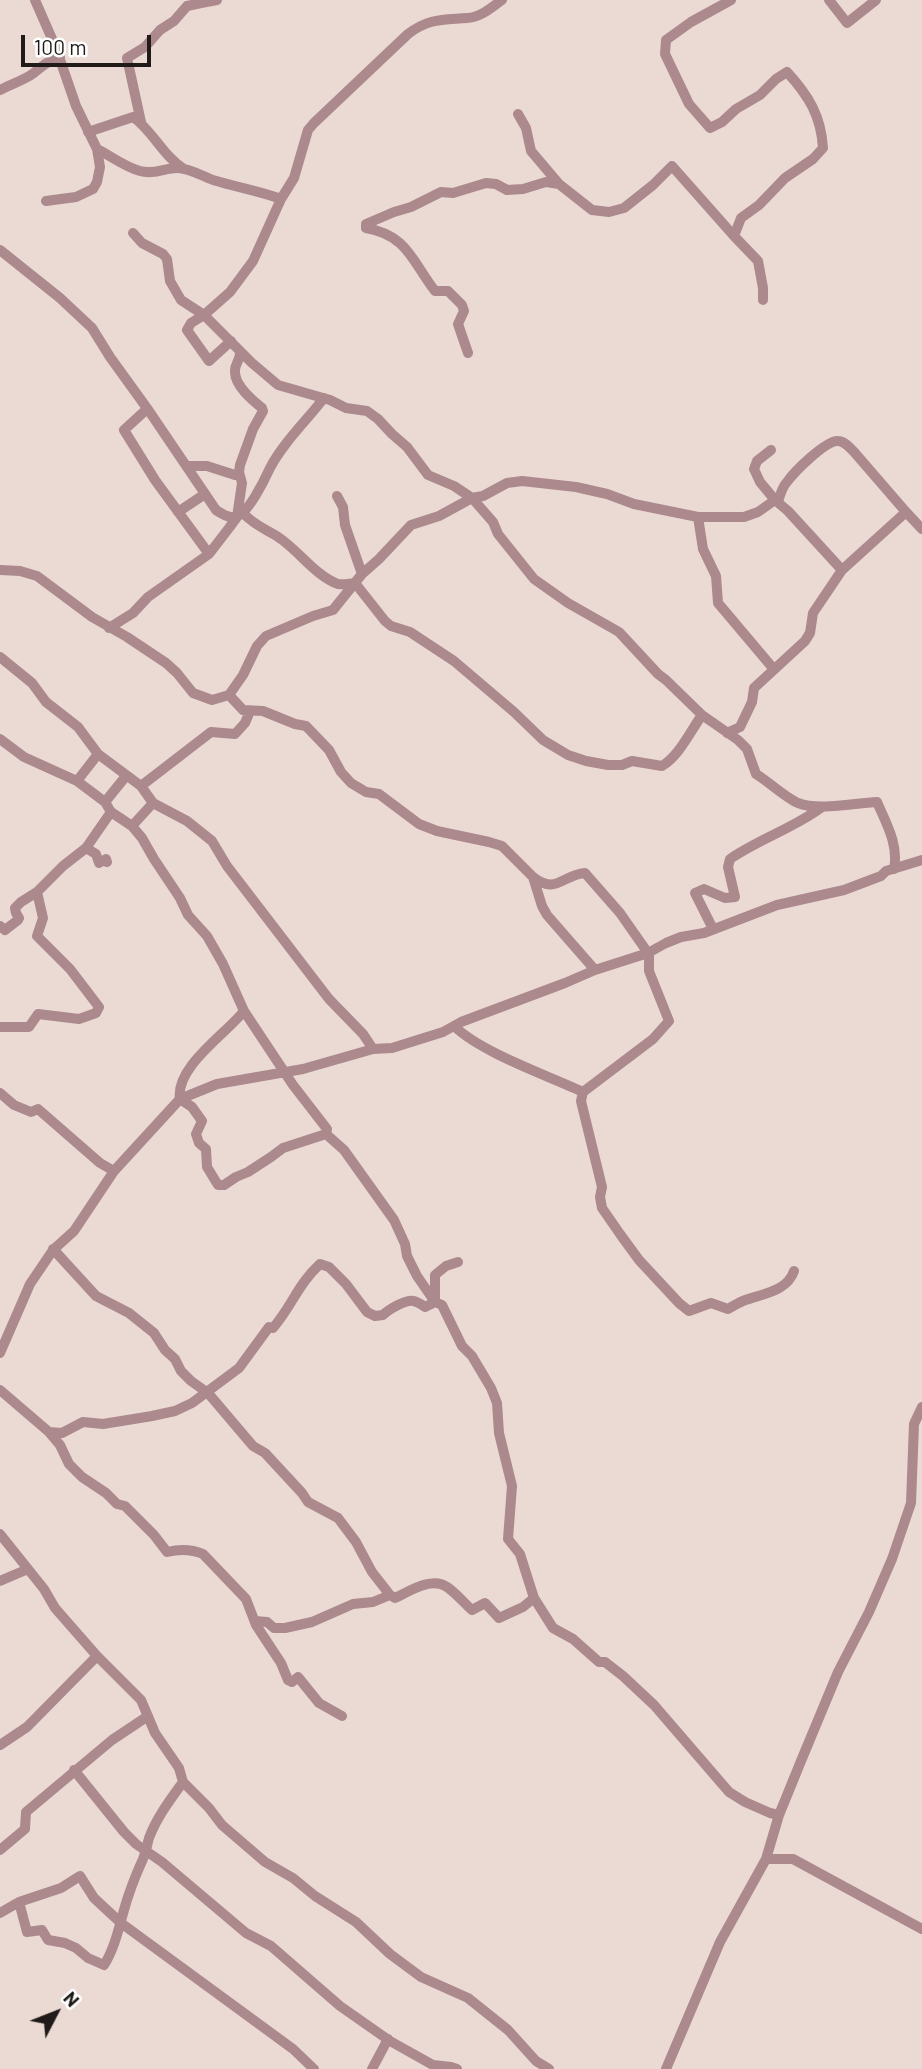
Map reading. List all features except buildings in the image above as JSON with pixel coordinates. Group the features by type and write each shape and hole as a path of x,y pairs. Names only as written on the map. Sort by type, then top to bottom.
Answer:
{"street":[{"path":"35,0 60,57 76,106 97,149 100,167 93,189 76,197 46,201"},
{"path":"141,122 127,58 145,47 187,6 199,1 217,0"},
{"path":"231,341 209,361 187,330 191,323 230,292 243,276 290,186 308,130 422,23 442,19 468,19 502,0"},
{"path":"731,0 691,22 666,40 665,54 689,104 710,128 760,95 787,72 809,99 817,115 823,148 741,218 734,236"},
{"path":"829,0 847,23 876,0"},
{"path":"0,90 60,57"},
{"path":"518,114 526,128 531,151 559,184 592,210 609,212 624,208 672,166 758,261 763,300"},
{"path":"89,132 133,117 141,122 173,161 185,170"},
{"path":"97,149 142,172 179,168 281,199"},
{"path":"468,354 458,324 464,311 463,305 448,291 435,291 407,248 383,232 366,228 365,225 441,192 453,193 486,183 496,184 507,190 546,183 559,184"},
{"path":"132,233 167,259 170,281 181,300 204,315 278,385 324,398 345,408 367,411 407,447 428,475 454,486 472,498 534,579 568,603 619,632 658,674 702,715 747,749 756,774 797,803 816,807 877,802 893,837 896,862 894,869"},
{"path":"0,250 60,298 92,328 216,510 226,516 240,515 276,536 341,585 355,583"},
{"path":"240,351 241,358 234,369 235,375 242,388 263,411 246,447 239,472 242,483 240,515"},
{"path":"109,628 133,613 148,597 209,554 257,495 274,461 324,398"},
{"path":"147,409 124,430 155,480 209,554"},
{"path":"0,569 37,576 109,628 166,663 193,693 212,700 229,695 257,646 266,636 333,610 362,573 379,559 411,524 439,516 472,498 483,496 507,484 522,481 576,487 634,504 698,517 744,517 776,501 785,484 800,467 823,448 838,441 855,453 922,529"},
{"path":"771,450 757,461 754,469 760,482 842,570"},
{"path":"187,466 207,466 235,475 239,472"},
{"path":"178,512 205,494"},
{"path":"337,496 362,573"},
{"path":"727,733 740,727 752,702 754,688 805,641 810,633 813,613 842,570 906,512"},
{"path":"698,517 703,549 716,576 718,603 772,667 776,668"},
{"path":"355,583 384,621 410,632 454,661 543,740 568,755 608,765 622,765 632,761 662,766 668,763 683,744 702,715"},
{"path":"0,657 78,727 98,754 141,786 153,803 187,821 212,841 329,999 363,1034 373,1049"},
{"path":"229,695 243,710 263,711 306,726 330,750 341,772 351,783 366,792 379,794 419,824 437,831 502,846 533,877 547,885 557,884 574,874 585,873 620,913 648,953 649,971 668,1021 653,1040 583,1092 582,1101 602,1187 600,1197 603,1208 639,1260 678,1303 689,1311 711,1303 728,1309 740,1301 783,1286 792,1278 794,1271"},
{"path":"141,786 211,732 234,734 245,723 250,711"},
{"path":"0,739 24,757 76,781 105,802 111,812 132,826 142,838 188,915 207,936 244,1011 327,1129 326,1133 344,1150 394,1220 417,1276 435,1302 442,1306 462,1346 472,1356 492,1388 497,1403 499,1433 512,1486 508,1539 520,1554 534,1598 554,1628 573,1639 599,1662 605,1662 654,1705 729,1792 745,1802 779,1815"},
{"path":"76,781 98,754"},
{"path":"105,802 126,776"},
{"path":"132,826 153,803"},
{"path":"713,929 695,893 704,889 725,898 734,897 730,859 812,815 822,806"},
{"path":"0,926 5,930 17,921 19,918 15,908 20,902 37,892 62,866 86,848 111,812"},
{"path":"86,848 96,853 99,863 106,859 107,862"},
{"path":"0,1353 30,1284 53,1249 74,1231 114,1171 180,1099 217,1084 303,1069 373,1049 392,1048 443,1032 594,970 648,953 666,943 704,933 777,905 844,890 881,876 886,871 922,860"},
{"path":"533,877 547,915 594,970"},
{"path":"0,1027 29,1027 38,1014 79,1019 93,1014 99,1007 70,969 46,948 37,936 43,918 37,892"},
{"path":"180,1099 180,1086 201,1055 244,1011"},
{"path":"454,1026 478,1043 507,1058 583,1092"},
{"path":"0,1093 14,1105 30,1112 38,1109 100,1163 114,1171"},
{"path":"180,1099 192,1107 202,1121 196,1133 199,1143 206,1149 207,1167 218,1185 224,1185 248,1172 284,1148 326,1133"},
{"path":"53,1249 96,1296 129,1313 154,1333 181,1371 208,1392 253,1446 265,1453 308,1502 338,1518 390,1595 395,1598 408,1590 425,1585 442,1585 448,1587 472,1610 485,1603 499,1618 523,1607 534,1598"},
{"path":"435,1302 435,1275 446,1266 458,1262"},
{"path":"49,1432 62,1433 83,1422 103,1424 175,1411 192,1403 239,1368 269,1327 273,1328 286,1313 306,1277 320,1264 329,1267 367,1312 374,1316 383,1315 407,1300 414,1300 425,1307 435,1302"},
{"path":"0,1390 49,1432 60,1445 69,1464 82,1477 117,1504 125,1506 167,1552 177,1549 203,1553 246,1600 288,1680 292,1682 298,1677 319,1703 342,1716"},
{"path":"666,2069 720,1942 766,1860 779,1815 838,1672 892,1559 911,1503 914,1424 922,1407"},
{"path":"0,1534 44,1589 55,1608 141,1700 155,1733 179,1768 183,1782 222,1825 265,1862 356,1922 421,1978 468,1998 508,2030 536,2061 549,2069"},
{"path":"0,1581 28,1569"},
{"path":"255,1621 267,1622 274,1628 285,1628 312,1622 352,1604 373,1602 390,1595"},
{"path":"0,1745 27,1727 97,1656"},
{"path":"0,1850 25,1829 26,1812 112,1740 148,1716"},
{"path":"74,1770 124,1832 246,1933 271,1946 340,2006 388,2039 433,2065 457,2069"},
{"path":"19,1902 27,1932 42,1930 48,1940 65,1943 104,1965 111,1953 150,1838 164,1808 183,1782"},
{"path":"766,1860 793,1859 922,1929"},
{"path":"0,1913 19,1902 61,1888 80,1876 94,1898 121,1923 293,2049 314,2069"},
{"path":"372,2069 388,2039"}]}
